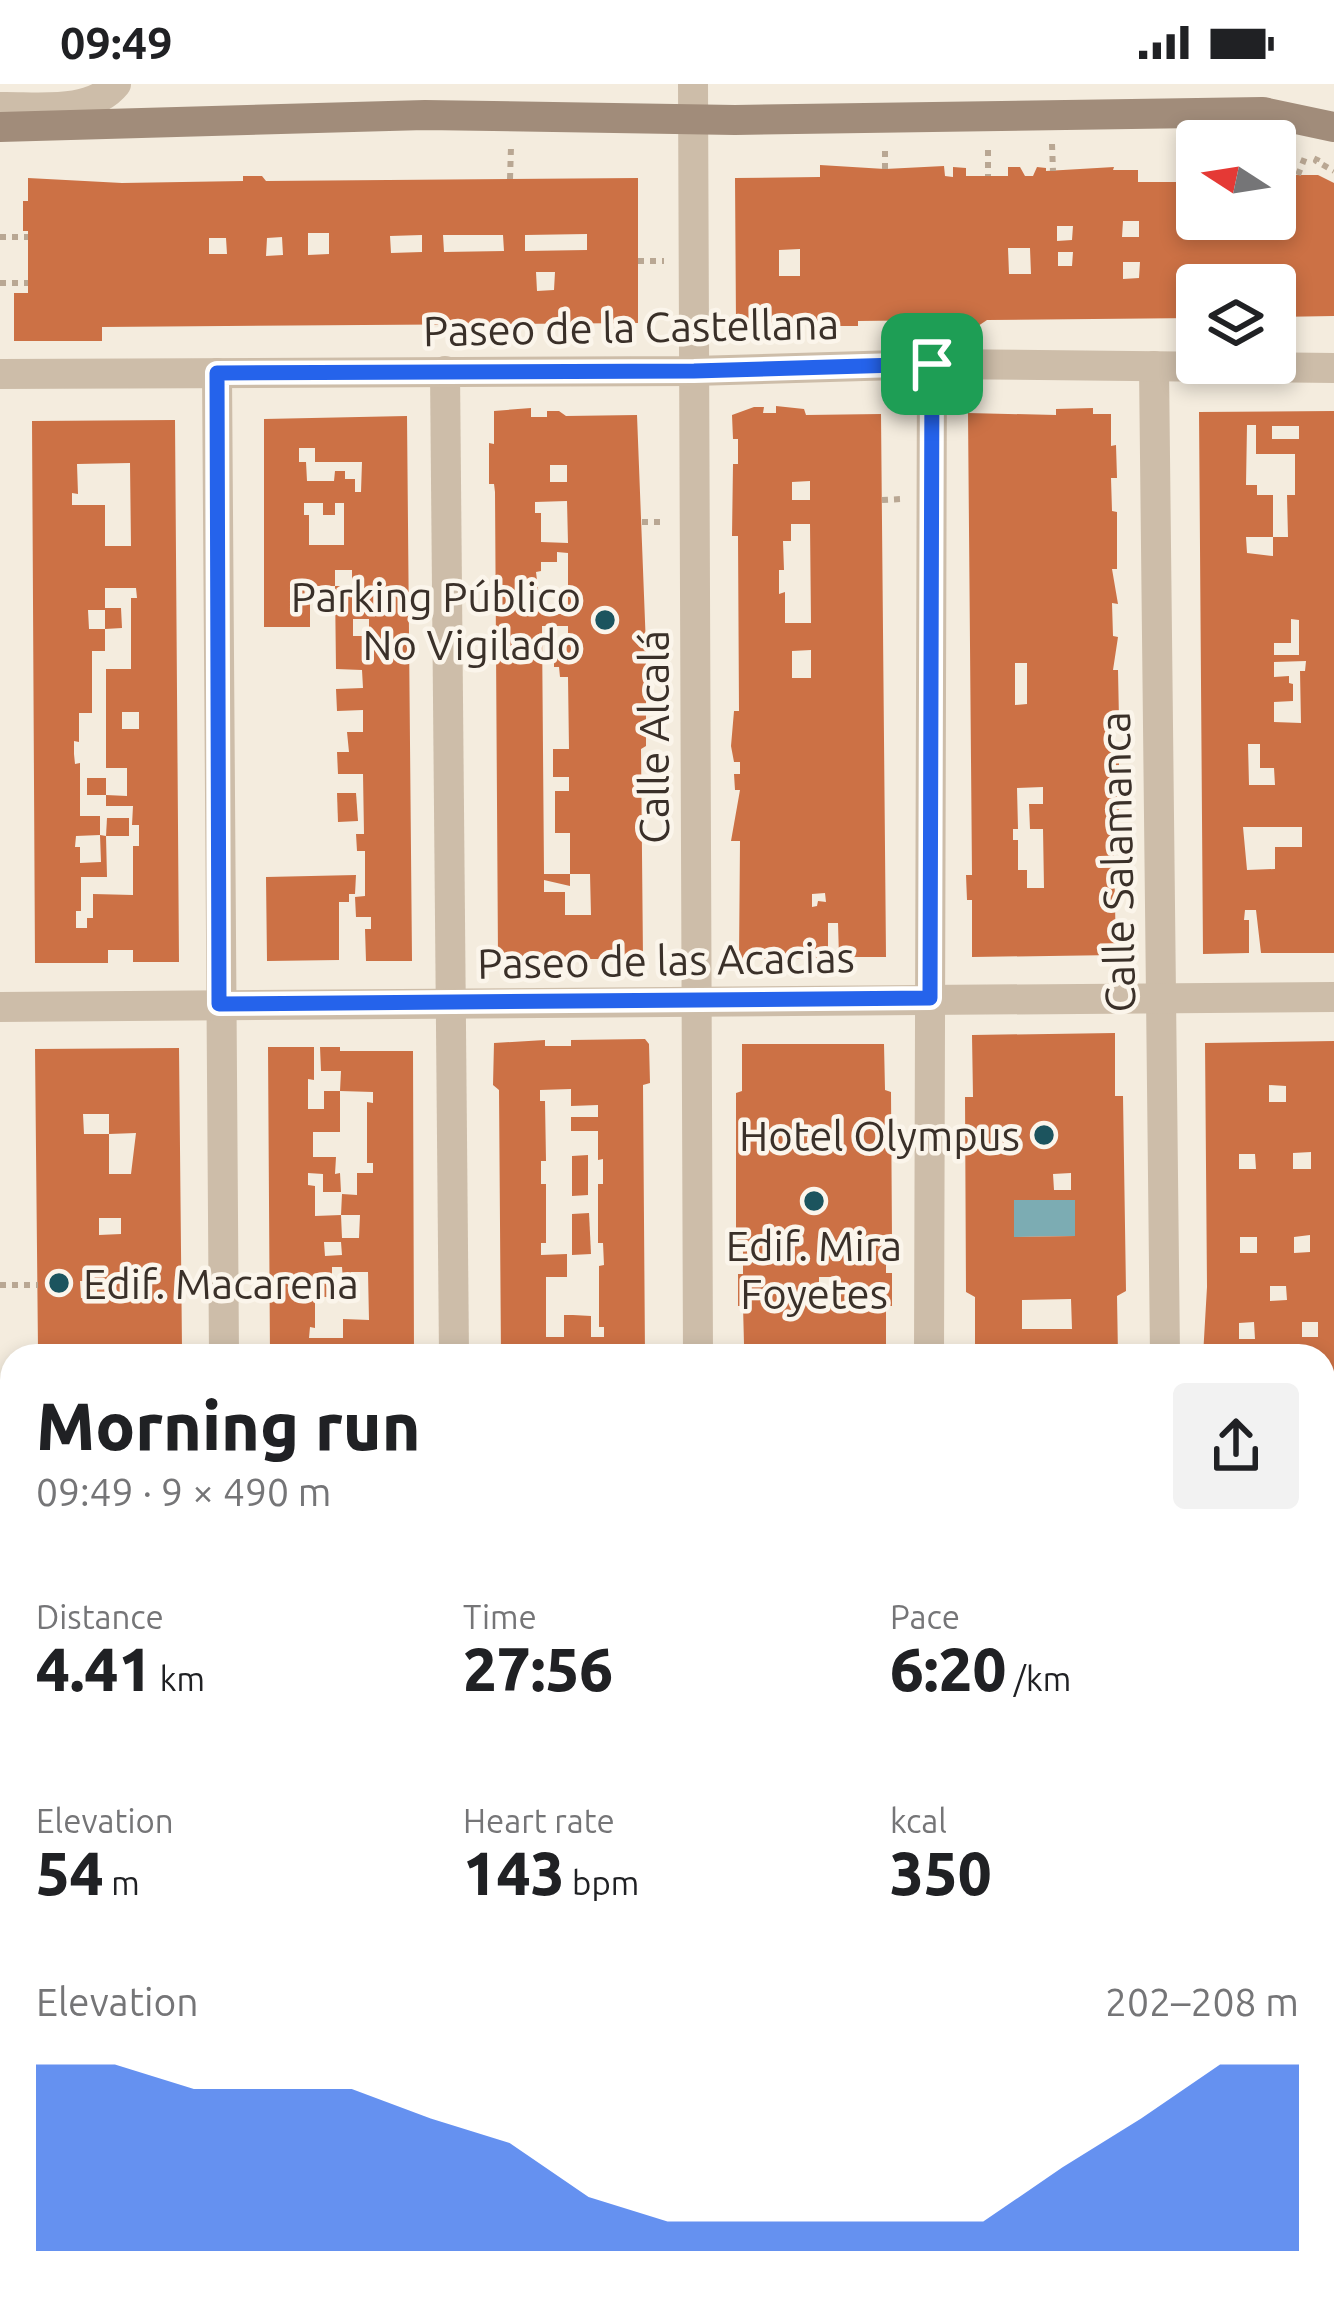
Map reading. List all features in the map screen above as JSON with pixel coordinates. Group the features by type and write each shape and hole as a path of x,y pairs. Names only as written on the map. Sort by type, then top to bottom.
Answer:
{"main road":[{"path":"0,127 424,115 694,118 1263,112 1334,127"}],"street":[{"path":"0,107 85,104 111,92 116,84"},
{"name":"Calle Alcalá","path":"693,84 698,1344"},
{"path":"929,1344 932,364"},
{"name":"Paseo de la Castellana","path":"0,374 694,371 932,364 1334,368"},
{"name":"Calle Salamanca","path":"1154,366 1166,1344"},
{"path":"445,371 454,1344"},
{"path":"217,373 224,1344"},
{"name":"Paseo de las Acacias","path":"0,1007 1334,997"}],"path":[{"path":"1298,175 1304,156 1316,161"},
{"path":"0,237 28,237"},
{"path":"0,283 28,283"},
{"path":"0,1286 38,1285"}],"water":[{"path":"1014,1200 1075,1200 1075,1236 1014,1237"}],"building":[{"path":"820,165 944,166 945,176 953,177 953,167 966,168 966,176 1008,176 1008,167 1020,167 1025,176 1033,176 1037,167 1046,171 1114,167 1138,170 1138,182 1176,182 1176,240 1296,240 1296,175 1318,175 1334,183 1334,316 1296,317 1296,264 1176,264 1176,318 987,320 978,326 953,327 946,320 858,321 858,326 826,326 825,321 736,323 735,178 820,177","holes":["1123,221 1139,221 1139,237 1122,237","1057,226 1073,226 1072,240 1057,241","1008,248 1030,248 1031,274 1009,274","800,249 800,276 779,276 779,250","1058,252 1073,252 1072,266 1058,266","1123,262 1140,262 1139,278 1123,279"]},
{"path":"243,176 262,176 266,181 638,178 638,323 102,327 102,341 14,341 14,293 28,293 23,201 28,201 28,178 122,183 243,181","holes":["308,233 329,233 329,254 308,255","587,234 587,250 525,251 525,235","422,235 422,252 391,253 390,236","443,235 503,235 504,251 444,252","282,237 283,255 266,256 267,238","209,238 226,238 227,254 209,254","536,272 555,272 554,290 537,291"]},
{"path":"776,406 804,409 806,415 881,414 886,957 839,957 838,923 828,923 828,958 739,959 740,841 731,841 740,790 735,790 734,774 740,774 740,762 734,762 731,746 734,711 739,711 738,536 732,536 738,439 733,439 732,415 754,407 776,413","holes":["810,481 810,500 792,500 792,482","791,524 810,524 811,623 785,623 779,570 784,570 783,541 791,541","811,650 811,678 792,678 792,651","825,893 826,902 818,901 812,907 812,894"]},
{"path":"531,408 531,417 547,417 547,411 566,416 637,415 646,647 646,746 641,749 643,959 498,959 495,492 494,484 489,484 494,411","holes":["550,465 567,465 567,482 550,482","567,501 568,543 541,542 541,513 535,513 535,502","557,552 568,553 568,614 541,614 536,572 541,571 541,562 557,562","542,626 568,626 568,643 554,643 554,667 559,667 560,677 568,677 569,749 553,749 553,777 569,777 569,791 555,791 555,833 570,833 570,874 544,874","570,874 590,874 591,915 565,915 565,892 544,892 544,880 570,886"]},
{"path":"1093,408 1093,414 1111,414 1111,446 1116,445 1117,478 1111,478 1112,511 1117,512 1117,569 1112,569 1118,604 1112,603 1113,636 1118,637 1113,670 1118,670 1119,720 1118,728 1113,728 1114,761 1119,761 1119,820 1114,820 1114,836 1119,836 1119,853 1114,853 1116,955 972,957 972,900 967,900 966,875 972,875 968,413 1056,415 1056,409","holes":["1015,663 1027,663 1027,704 1015,705","1043,787 1043,804 1029,804 1030,829 1043,829 1044,888 1027,888 1027,870 1018,870 1018,840 1013,840 1013,829 1018,829 1017,788"]},
{"path":"1334,411 1334,953 1261,953 1256,910 1245,910 1249,953 1203,954 1199,412","holes":["1247,425 1256,425 1256,454 1295,454 1295,495 1287,495 1288,537 1273,537 1273,495 1257,495 1257,485 1246,485","1272,426 1299,426 1299,439 1272,439","1246,537 1273,537 1273,556 1247,553","1291,619 1299,620 1299,655 1274,655 1274,643 1291,643","1306,661 1305,671 1300,671 1301,723 1274,722 1274,702 1293,701 1289,676 1274,677 1274,662","1248,744 1260,744 1260,768 1274,768 1275,785 1249,785","1243,827 1302,827 1302,847 1275,847 1275,869 1247,870"]},
{"path":"407,416 412,961 366,961 365,929 371,929 371,917 356,917 355,897 365,896 365,851 357,851 356,834 364,834 363,774 338,774 337,752 349,752 347,732 363,732 363,710 337,711 336,689 363,688 362,670 336,669 335,586 304,586 305,597 310,597 310,627 264,627 264,419","holes":["299,448 315,448 315,462 362,462 361,492 355,492 355,479 345,479 345,471 335,471 334,481 307,481 306,462 299,462","304,503 323,503 323,515 335,515 335,503 344,503 344,545 309,545 309,515 304,515","335,570 352,570 352,586 335,586","353,619 369,619 369,636 353,636"]},
{"path":"175,420 179,962 133,962 133,950 108,950 108,963 35,963 32,421","holes":["130,463 131,546 105,546 105,505 72,505 72,493 78,494 77,464","105,588 136,588 137,598 131,598 131,669 106,669 106,768 127,768 127,796 106,795 106,806 133,806 132,825 139,825 139,846 133,846 133,895 93,894 93,918 87,918 87,928 76,928 81,877 107,877 106,836 100,835 100,816 80,816 80,763 75,764 74,741 79,742 79,713 92,713 92,651 105,651 105,629 122,628 121,608 105,608","88,610 105,610 105,629 89,629","122,712 139,712 139,729 122,729","100,835 101,862 80,863 76,836"]},
{"path":"87,778 106,778 106,795 87,795"},
{"path":"337,793 356,793 358,821 338,822"},
{"path":"107,818 129,818 129,836 106,836"},
{"path":"356,875 355,894 349,894 349,902 339,902 339,960 267,961 266,877"},
{"name":"Hotel Olympus","path":"1115,1033 1115,1096 1123,1096 1126,1291 1117,1296 1118,1344 975,1344 975,1297 966,1292 965,1097 973,1097 972,1035","holes":["1071,1173 1071,1190 1054,1190 1053,1174","1014,1200 1075,1200 1075,1236 1014,1237","1071,1299 1072,1329 1022,1329 1022,1300"]},
{"path":"645,1039 649,1044 650,1083 643,1085 645,1344 501,1344 499,1090 493,1085 494,1043 545,1040 545,1046 571,1046 571,1040","holes":["571,1089 571,1106 598,1105 598,1117 571,1117 571,1131 598,1131 598,1160 603,1159 598,1243 603,1243 599,1327 604,1327 604,1337 591,1337 591,1316 573,1315 564,1315 564,1337 546,1337 546,1277 567,1277 567,1254 541,1255 541,1243 546,1243 541,1161 546,1161 545,1101 540,1101 540,1090"]},
{"path":"1334,1041 1334,1344 1204,1344 1205,1043","holes":["1269,1085 1286,1086 1286,1102 1269,1102","1311,1152 1311,1169 1293,1169 1293,1153","1239,1154 1255,1154 1256,1169 1239,1169","1310,1235 1310,1252 1294,1253 1294,1237","1240,1237 1257,1237 1257,1253 1240,1253","1270,1286 1286,1286 1287,1300 1270,1301","1254,1322 1255,1339 1239,1339 1239,1323","1302,1322 1318,1322 1318,1337 1302,1337"]},
{"path":"742,1044 884,1044 885,1090 891,1092 892,1246 886,1250 886,1273 892,1273 892,1306 886,1306 886,1344 744,1344 743,1306 738,1306 743,1250 737,1248 736,1235 736,1093 742,1091","holes":["819,1277 838,1277 838,1296 819,1296"]},
{"path":"268,1047 314,1047 308,1109 324,1109 324,1091 340,1091 341,1071 321,1071 320,1047 413,1051 414,1344 270,1344","holes":["340,1091 373,1092 373,1103 367,1102 367,1163 373,1163 373,1173 357,1173 357,1195 342,1194 341,1215 315,1216 315,1186 308,1185 308,1173 323,1174 323,1192 341,1192 336,1157 313,1157 313,1132 340,1132","341,1215 360,1215 359,1238 342,1238","324,1242 341,1242 342,1255 325,1256","332,1267 342,1267 343,1281 352,1281 351,1272 368,1272 369,1320 343,1319 343,1338 309,1338 310,1327 315,1328 315,1297 332,1297"]},
{"path":"179,1048 182,1344 38,1344 35,1049","holes":["83,1114 109,1114 109,1134 84,1134","136,1133 131,1174 109,1174 109,1134","99,1218 121,1218 121,1234 99,1235","80,1281 97,1281 97,1298 81,1298","122,1281 141,1281 141,1298 122,1298"]},
{"path":"588,1155 588,1195 572,1196 572,1156"},
{"path":"589,1213 591,1254 572,1255 572,1214"}],"place":[{"name":"Parking Público No Vigilado","path":"605,620"},
{"name":"Hotel Olympus","path":"1044,1135"},
{"name":"Edif. Mira Foyetes","path":"814,1201"},
{"name":"Edif. Macarena","path":"59,1283"}],"route":[{"path":"932,364 930,998 219,1004 217,373 694,371 932,364"}]}
